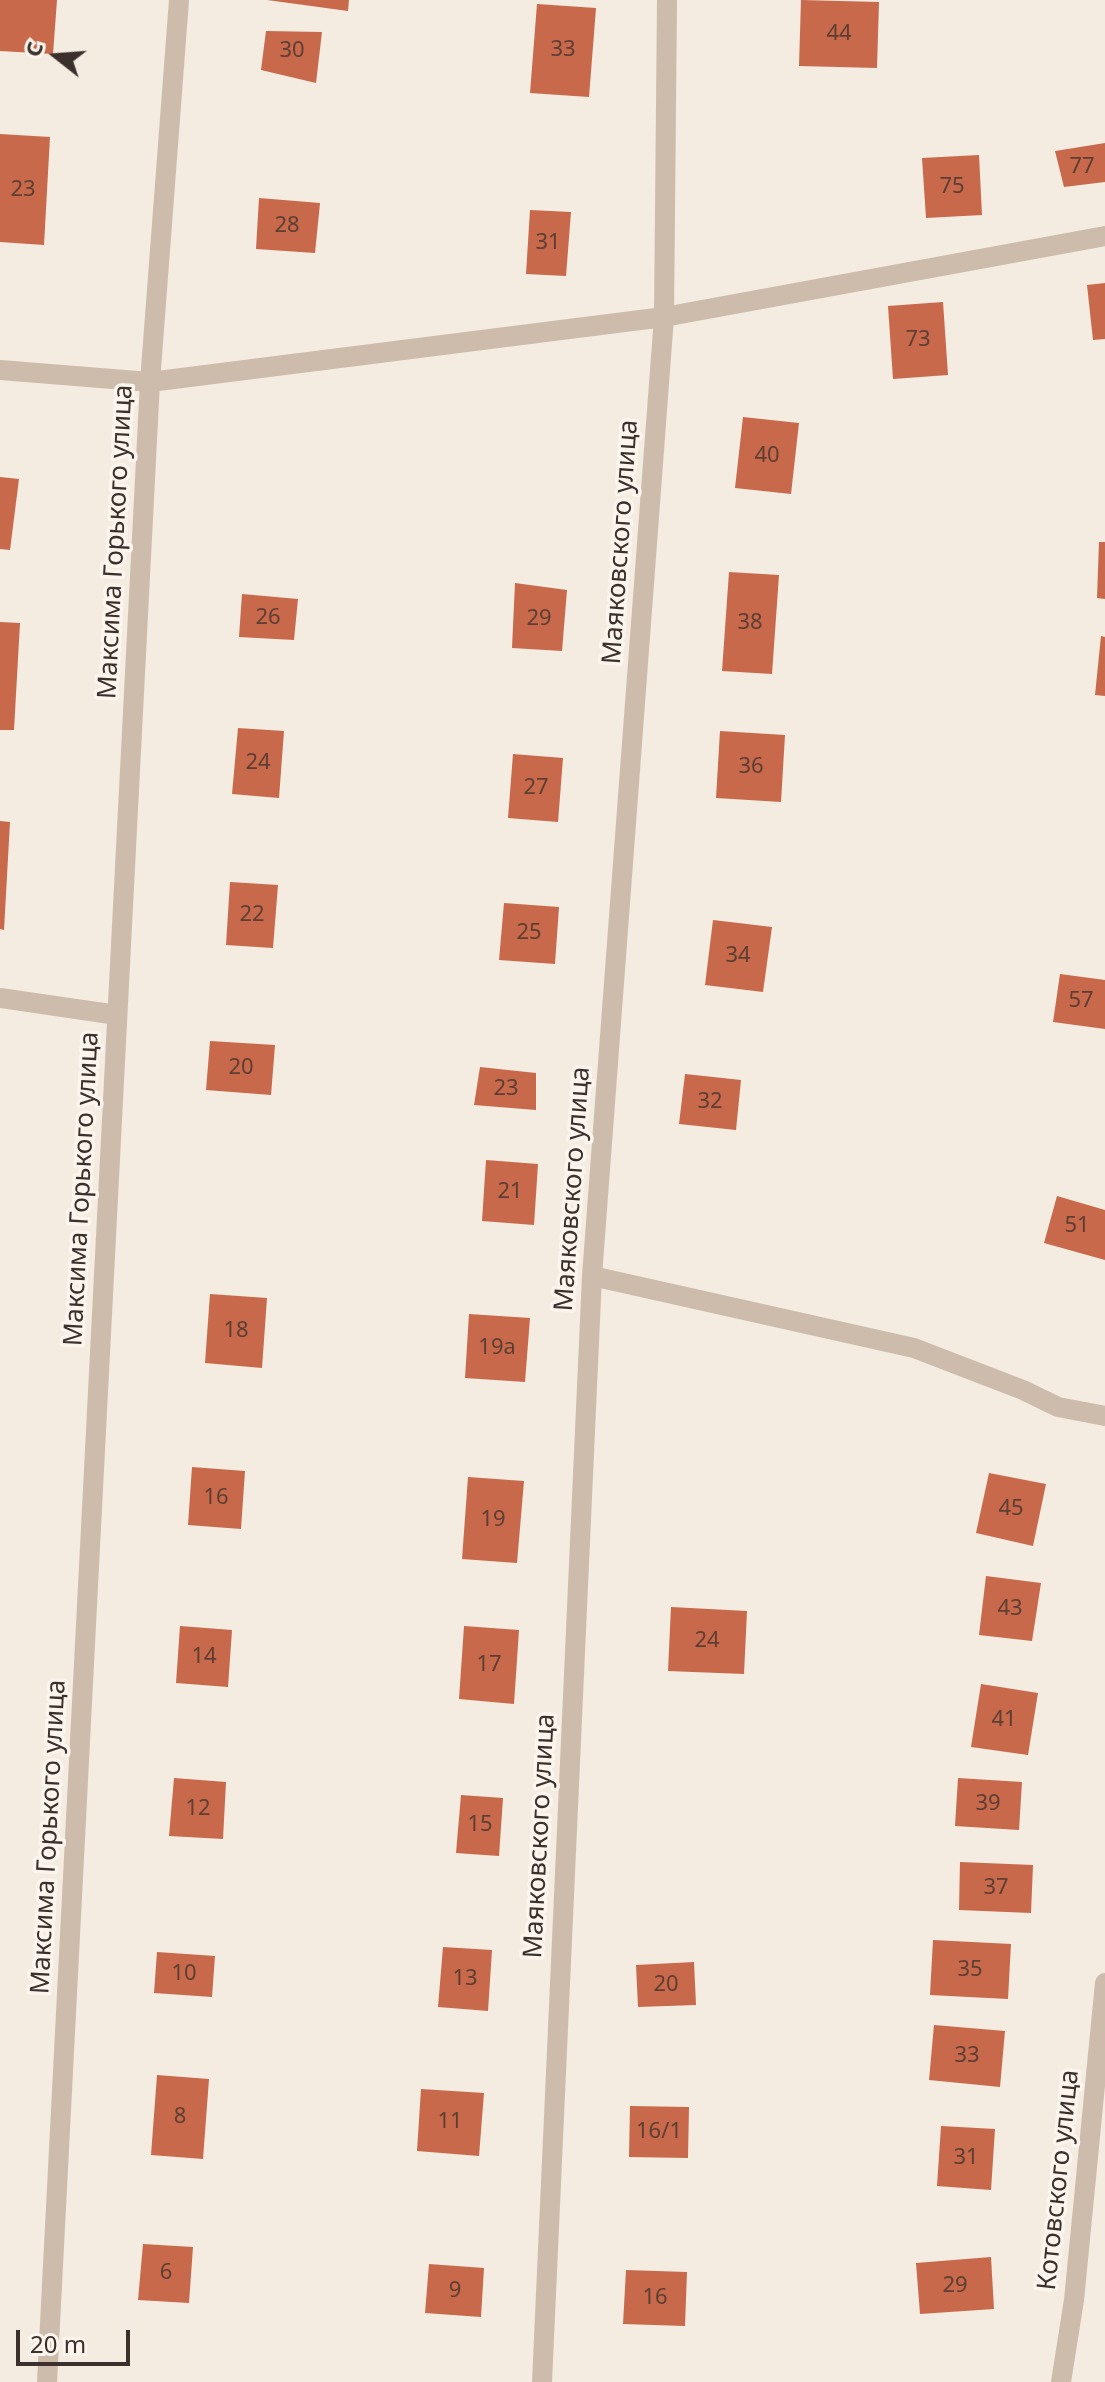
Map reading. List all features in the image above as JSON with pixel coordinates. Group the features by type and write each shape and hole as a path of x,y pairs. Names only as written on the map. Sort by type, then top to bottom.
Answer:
{"street":[{"name":"Максима Горького улица","path":"47,2382 150,382 179,0"},
{"name":"Маяковского улица","path":"542,2382 592,1276 664,317 667,0"},
{"path":"0,370 150,382 664,317 1105,236"},
{"path":"0,998 117,1015"},
{"path":"592,1276 914,1348 1023,1390 1058,1407 1105,1416"},
{"name":"Котовского улица","path":"1061,2382 1074,2300 1105,1983"}],"building":[{"path":"0,0 57,0 53,54 0,51"},
{"path":"267,0 349,0 348,11"},
{"path":"801,0 879,2 877,68 799,66"},
{"path":"537,4 596,8 589,97 530,93"},
{"path":"266,31 322,32 316,83 261,70"},
{"path":"0,134 50,137 44,245 0,242"},
{"path":"1105,143 1105,182 1064,187 1055,151"},
{"path":"979,155 982,215 926,218 922,158"},
{"path":"259,198 320,203 315,253 256,249"},
{"path":"530,210 571,212 566,276 526,274"},
{"path":"1105,283 1105,339 1093,340 1087,285"},
{"path":"943,302 948,375 893,379 888,306"},
{"path":"743,417 799,423 791,494 735,488"},
{"path":"0,477 19,479 10,550 0,549"},
{"path":"1099,542 1105,542 1105,599 1097,598"},
{"path":"729,572 779,575 772,674 722,671"},
{"path":"515,583 567,590 562,651 512,648"},
{"path":"242,594 298,599 294,640 239,637"},
{"path":"0,622 20,623 14,730 0,730"},
{"path":"1101,636 1105,637 1105,696 1095,695"},
{"path":"238,728 284,731 279,798 232,794"},
{"path":"720,731 785,735 781,802 716,798"},
{"path":"513,754 563,758 558,822 508,818"},
{"path":"0,821 10,822 4,930 0,929"},
{"path":"230,882 278,885 273,948 226,945"},
{"path":"504,903 559,907 555,964 499,960"},
{"path":"713,920 772,927 763,992 705,985"},
{"path":"1060,974 1105,980 1105,1029 1053,1022"},
{"path":"210,1041 275,1045 271,1095 206,1090"},
{"path":"480,1067 536,1073 536,1110 474,1105"},
{"path":"685,1074 741,1080 736,1130 679,1124"},
{"path":"486,1160 538,1164 534,1225 482,1221"},
{"path":"1057,1196 1105,1210 1105,1260 1044,1243"},
{"path":"210,1294 267,1298 262,1368 205,1363"},
{"path":"469,1314 530,1318 525,1382 465,1378"},
{"path":"192,1467 245,1471 241,1529 188,1525"},
{"path":"989,1473 1046,1484 1033,1546 976,1533"},
{"path":"468,1477 524,1481 517,1563 462,1559"},
{"path":"986,1576 1041,1583 1032,1641 979,1635"},
{"path":"671,1607 747,1611 744,1674 668,1671"},
{"path":"180,1626 232,1630 228,1687 176,1683"},
{"path":"464,1626 519,1630 514,1704 459,1699"},
{"path":"981,1684 1038,1693 1028,1755 971,1747"},
{"path":"174,1778 226,1782 223,1839 169,1836"},
{"path":"958,1778 1022,1782 1019,1830 955,1826"},
{"path":"461,1795 503,1798 499,1856 456,1853"},
{"path":"960,1862 1033,1865 1031,1913 959,1910"},
{"path":"933,1940 1011,1944 1008,1999 930,1995"},
{"path":"443,1947 492,1950 488,2011 438,2007"},
{"path":"157,1952 215,1956 212,1997 154,1993"},
{"path":"694,1962 696,2005 638,2007 636,1965"},
{"path":"934,2025 1005,2031 1000,2087 929,2080"},
{"path":"157,2075 209,2079 203,2159 151,2155"},
{"path":"421,2089 484,2093 479,2156 417,2151"},
{"path":"630,2106 689,2107 688,2158 629,2157"},
{"path":"941,2126 995,2129 991,2190 937,2186"},
{"path":"143,2244 193,2247 189,2303 138,2300"},
{"path":"991,2257 994,2309 920,2314 916,2263"},
{"path":"429,2264 484,2268 481,2317 425,2313"},
{"path":"626,2270 687,2272 685,2326 623,2324"}]}
